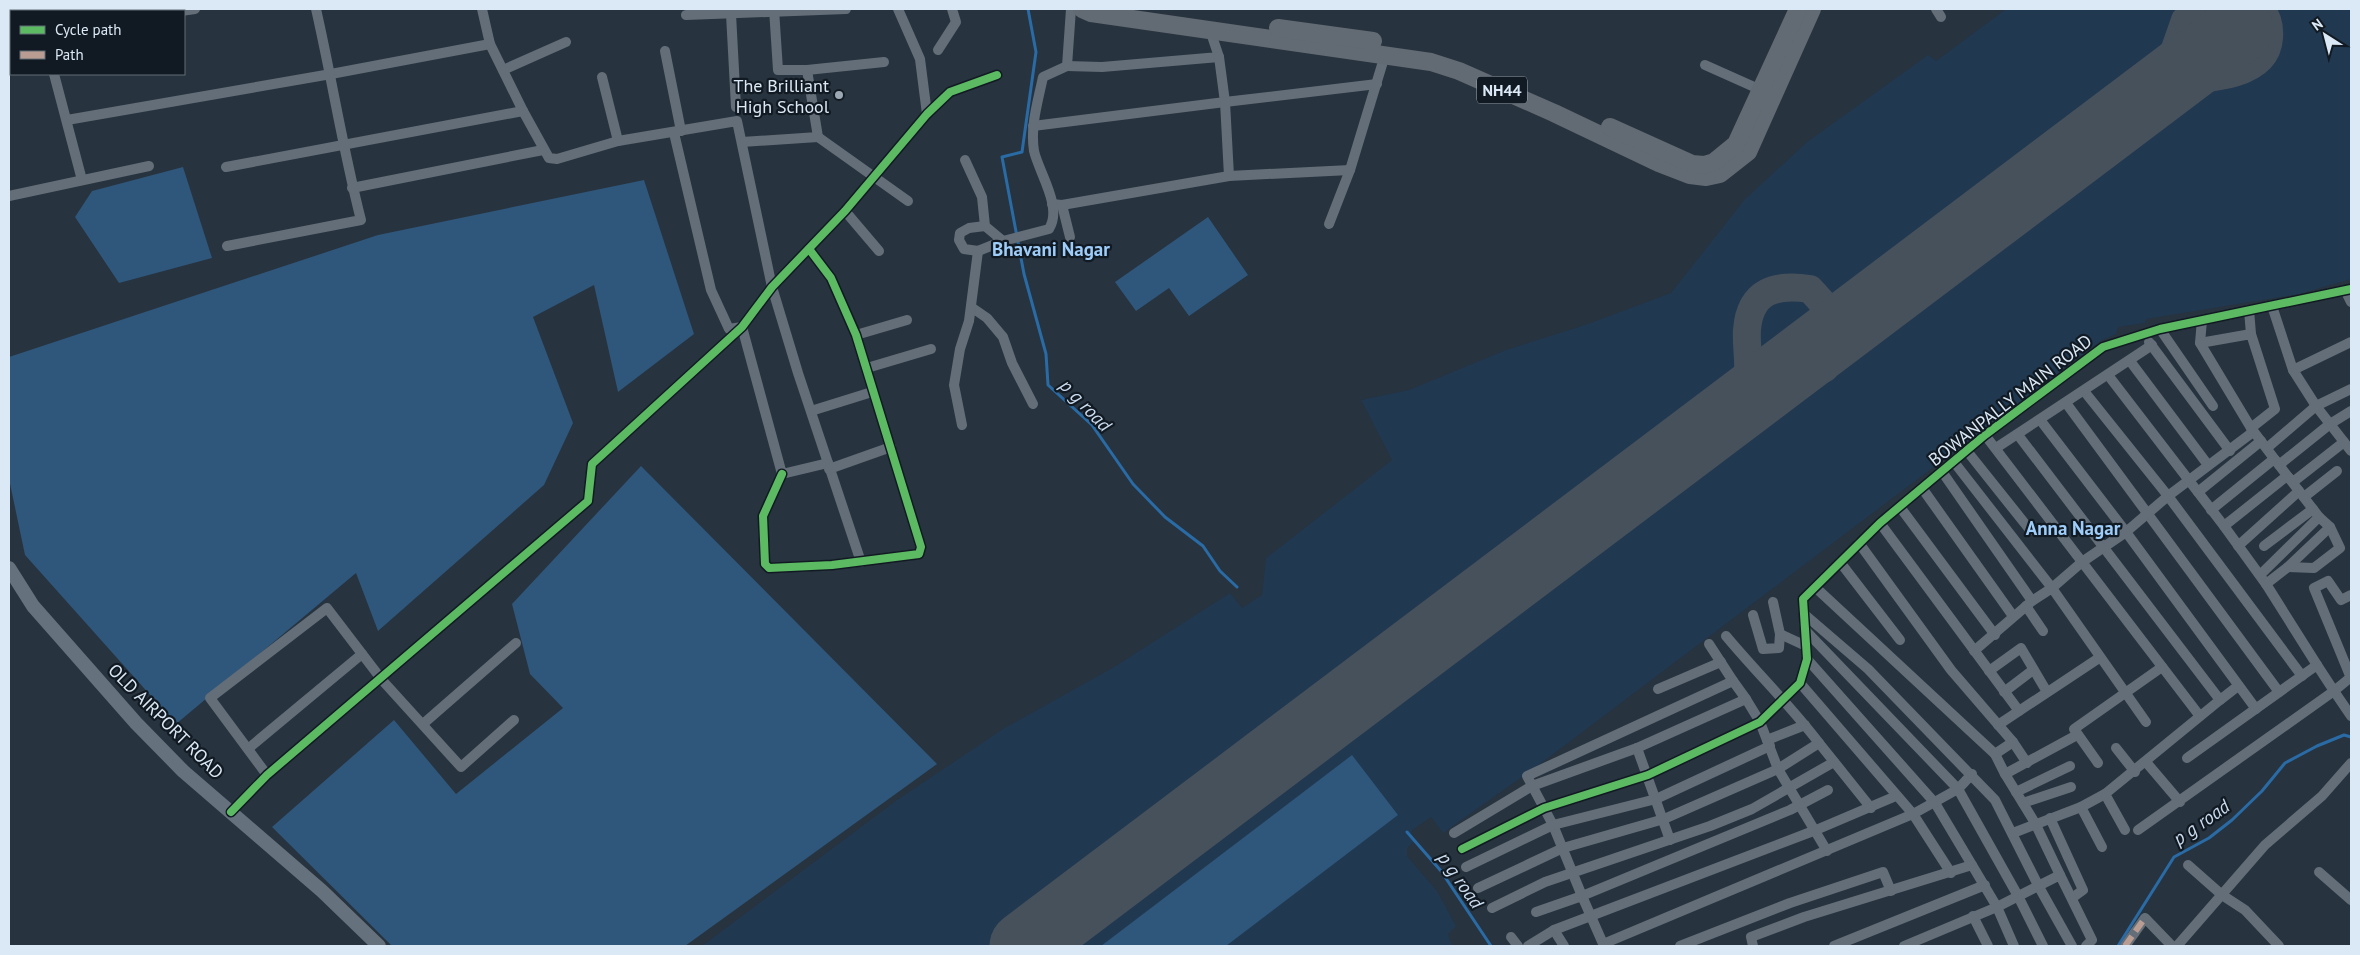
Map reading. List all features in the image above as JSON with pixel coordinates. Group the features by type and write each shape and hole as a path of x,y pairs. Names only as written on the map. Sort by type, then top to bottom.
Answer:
{"highway":[{"name":"NH44","path":"1082,9 1091,13 1431,62 1459,71 1660,163 1690,175 1706,177 1720,174 1748,152 1812,9"},
{"name":"NH44","path":"1144,9 1434,50 1692,164 1704,165 1714,162 1736,144 1798,9"}],"main road":[{"name":"OLD AIRPORT ROAD","path":"9,568 33,606 136,723 183,771 322,891 379,946"}],"street":[{"path":"227,246 361,220 352,188 331,74 316,9"},
{"path":"482,9 490,44 522,111 549,158 557,159 618,142 737,121 772,287 861,562"},
{"path":"686,15 731,14 774,10 846,9"},
{"path":"898,9 920,59 927,114"},
{"path":"938,50 956,22 952,9"},
{"path":"1067,66 1071,9"},
{"path":"774,10 778,70 807,70 884,62"},
{"path":"731,14 736,107"},
{"path":"1210,30 1219,57 1225,102 1229,176"},
{"path":"503,70 566,42"},
{"path":"67,120 490,44"},
{"path":"665,51 678,132 711,290 729,329 742,327"},
{"path":"1329,224 1350,170 1385,55"},
{"path":"1070,237 1034,151 1033,126 1043,78 1067,66 1102,67 1219,57"},
{"path":"1706,65 1761,90"},
{"path":"807,70 818,136"},
{"path":"54,75 82,180"},
{"path":"232,812 267,775 382,680 588,501 592,464 742,327 772,287 845,210 927,114 950,92 997,75"},
{"path":"602,77 618,142"},
{"path":"1033,126 1377,84"},
{"path":"226,166 522,111"},
{"path":"742,142 818,136 908,201"},
{"path":"352,188 543,150"},
{"path":"965,160 982,197 985,226 1003,241"},
{"path":"9,196 149,166"},
{"path":"1057,204 1229,176 1350,170"},
{"path":"985,226 969,228 960,233 959,240 964,249 978,251 1003,241 1049,229 1053,223 1057,204"},
{"path":"845,210 880,252"},
{"path":"742,327 782,474 763,516 765,564 769,568 861,562 919,554 921,547 856,335 831,278 809,249"},
{"path":"962,425 954,385 971,307 978,251"},
{"path":"2348,289 2351,302"},
{"name":"BOWANPALLY MAIN ROAD","path":"1807,659 1803,599 1880,523 1985,435 2103,347 2143,333 2348,289"},
{"path":"2272,306 2293,370 2316,406 2351,451"},
{"path":"971,307 987,318 1003,338 1012,363 1033,404"},
{"path":"2249,310 2251,334 2275,409 2251,428"},
{"path":"856,335 907,320"},
{"path":"1974,651 1995,635 2029,603 2052,588 2082,562 2106,548 2148,515 2168,496 2254,432 2200,343 2202,320"},
{"path":"2160,329 2213,406"},
{"path":"2143,333 2230,451"},
{"path":"2200,343 2251,334"},
{"path":"2293,370 2351,342"},
{"path":"1996,448 2041,421 2152,346"},
{"path":"867,368 931,349"},
{"path":"2130,361 2208,465"},
{"path":"2108,375 2260,575 2351,716"},
{"path":"2198,492 2316,406 2351,389"},
{"path":"2084,391 2168,496 2302,676"},
{"path":"811,411 872,392"},
{"path":"2066,403 2279,692"},
{"path":"2279,465 2330,424 2351,411"},
{"path":"2041,421 2126,532 2256,709"},
{"path":"2251,428 2316,513 2330,528 2340,548 2314,568 2288,567"},
{"path":"1985,435 2198,715"},
{"path":"2018,435 2220,700"},
{"path":"2238,546 2298,490 2344,442"},
{"path":"782,474 829,466 891,447"},
{"path":"1967,451 2030,530"},
{"path":"2211,510 2274,459 2279,465"},
{"path":"1954,462 2052,588 2099,658 2146,722"},
{"path":"2298,490 2337,471"},
{"path":"1942,472 2029,603 2043,631"},
{"path":"2224,526 2286,476 2298,490"},
{"path":"1922,488 2013,616"},
{"path":"1900,507 1995,635"},
{"path":"2264,546 2316,513"},
{"path":"2260,575 2316,513"},
{"path":"1880,523 2004,692 2020,710"},
{"path":"2266,584 2288,567 2330,528"},
{"path":"1859,543 1951,670 2013,742 2027,763"},
{"path":"1840,562 1900,640"},
{"path":"2138,830 2180,802 2351,677 2314,588 2328,580 2341,600 2351,595"},
{"path":"1815,587 1995,754 2035,824 2092,940 2086,946"},
{"path":"1753,615 1763,649 1779,648 1780,634 1773,602"},
{"path":"267,775 210,698 327,608 382,680 461,767 514,720"},
{"path":"1804,614 1868,669 1972,774 1995,800 2014,833 2038,887 2072,946"},
{"path":"1805,630 1958,789 2018,896 2043,946"},
{"path":"1780,634 1806,646"},
{"path":"1726,636 1756,672 1784,700 1871,808"},
{"path":"423,724 516,643"},
{"path":"1709,644 1760,722 1778,769 1791,787 1827,852"},
{"path":"1989,671 2021,648 2047,692"},
{"path":"248,748 362,654"},
{"path":"1998,725 2099,658"},
{"path":"1462,849 1544,808 1648,776 1760,722 1800,683 1807,659"},
{"path":"1807,659 1935,803 1985,885 2014,946"},
{"path":"1658,689 1721,662"},
{"path":"2188,758 2317,665"},
{"path":"2098,762 2074,729 2162,667"},
{"path":"2004,692 2033,670"},
{"path":"1733,681 1527,776 1563,848 1571,872 1603,945 1827,852 1913,814 1958,789 1972,774"},
{"path":"1800,683 1913,814 1952,873"},
{"path":"2014,833 2081,807 2105,794 2135,772 2198,715 2238,686"},
{"path":"1454,833 1532,786 1637,748 1746,700"},
{"path":"1767,740 1805,725"},
{"path":"2005,774 2077,735"},
{"path":"1466,867 1553,826 1656,799 1770,746 1767,740"},
{"path":"1995,754 2013,742"},
{"path":"1478,888 1563,848 1664,819 1778,769 1818,743"},
{"path":"1637,748 1670,840"},
{"path":"2116,748 2135,772"},
{"path":"1492,908 1545,882 1571,872 1670,840 1752,809 1834,762"},
{"path":"2146,762 2180,802"},
{"path":"2125,946 2145,918 2170,945 2222,894 2265,845 2322,796 2351,763"},
{"path":"2016,792 2070,766"},
{"path":"2023,803 2071,787"},
{"path":"1536,912 1582,896 1800,804 1828,790"},
{"path":"2105,794 2125,830"},
{"path":"1528,946 1554,930 1816,830 1896,796"},
{"path":"2081,807 2102,847"},
{"path":"2050,818 2083,890 2072,898"},
{"path":"2188,864 2222,894 2245,910 2279,946"},
{"path":"1754,946 1751,937 1804,917 1952,873 1972,865"},
{"path":"1680,946 1790,903 1883,872 1891,891"},
{"path":"2319,872 2351,900"},
{"path":"1904,946 1927,942 1973,916 1997,907 2060,875"},
{"path":"1834,946 1985,885"},
{"path":"1973,916 1988,946"},
{"path":"1554,930 1564,946"},
{"path":"1511,937 1518,946"}],"shaded area":[{"path":"2006,9 2351,9 2351,279 2299,294 2146,319 2145,323 2118,327 2116,334 2102,340 1536,767 1443,833 1431,817 1411,831 1415,841 1407,848 1407,856 1437,891 1456,926 1448,934 1452,946 702,946 897,800 1003,729 1114,667 1230,593 1242,608 1262,595 1266,558 1392,460 1361,400 1409,390 1506,350 1585,325 1671,293 1745,199 1807,142 1928,55 1936,61"},
{"path":"183,167 212,258 119,283 75,217 92,191"},
{"path":"644,180 694,334 618,392 594,285 533,317 573,423 544,485 378,631 356,573 176,724 25,555 9,479 9,357 378,235"},
{"path":"1208,217 1248,275 1189,316 1169,288 1136,311 1115,282"},
{"path":"641,466 937,764 685,946 392,946 272,827 394,720 456,794 563,708 530,674 512,604"},
{"path":"1352,755 1398,815 1226,946 1101,946"}],"waterway":[{"name":"p g road","path":"1028,9 1036,52 1022,152 1002,157 1024,274 1046,354 1048,385 1092,425 1133,484 1165,517 1203,546 1220,571 1237,587"},
{"name":"p g road","path":"2118,946 2174,857 2209,838 2232,820 2262,791 2285,763 2317,746 2344,735 2351,737"},
{"name":"p g road","path":"1407,832 1441,871 1491,946"}],"taxiway":[{"path":"2161,89 2185,20 2200,9"},
{"path":"2170,81 2230,74 2245,69 2257,62 2265,52 2269,38 2268,23 2261,9"},
{"path":"1721,421 1825,368 1838,345 1839,335 1833,317 1810,289 1776,289 1759,298 1753,306 1747,330 1747,378 1743,393 1733,412"}],"runway":[{"path":"1024,946 2239,29"}],"marked path":[{"path":"2125,946 2145,918"}],"cycle path":[{"path":"231,812 267,775 588,501 592,464 742,327 772,287 845,211 927,114 950,92 997,75"},
{"path":"782,474 763,516 765,564 769,568 832,565 919,554 921,547 856,335 831,278 809,249"},
{"path":"1462,849 1544,808 1648,775 1760,722 1800,683 1807,659 1803,599 1880,523 1985,435 2103,347 2160,329 2351,289"}],"place":[{"name":"The Brilliant High School","path":"839,95"}],"district":[{"name":"Bhavani Nagar","path":"1051,249"},
{"name":"Anna Nagar","path":"2073,528"}]}
